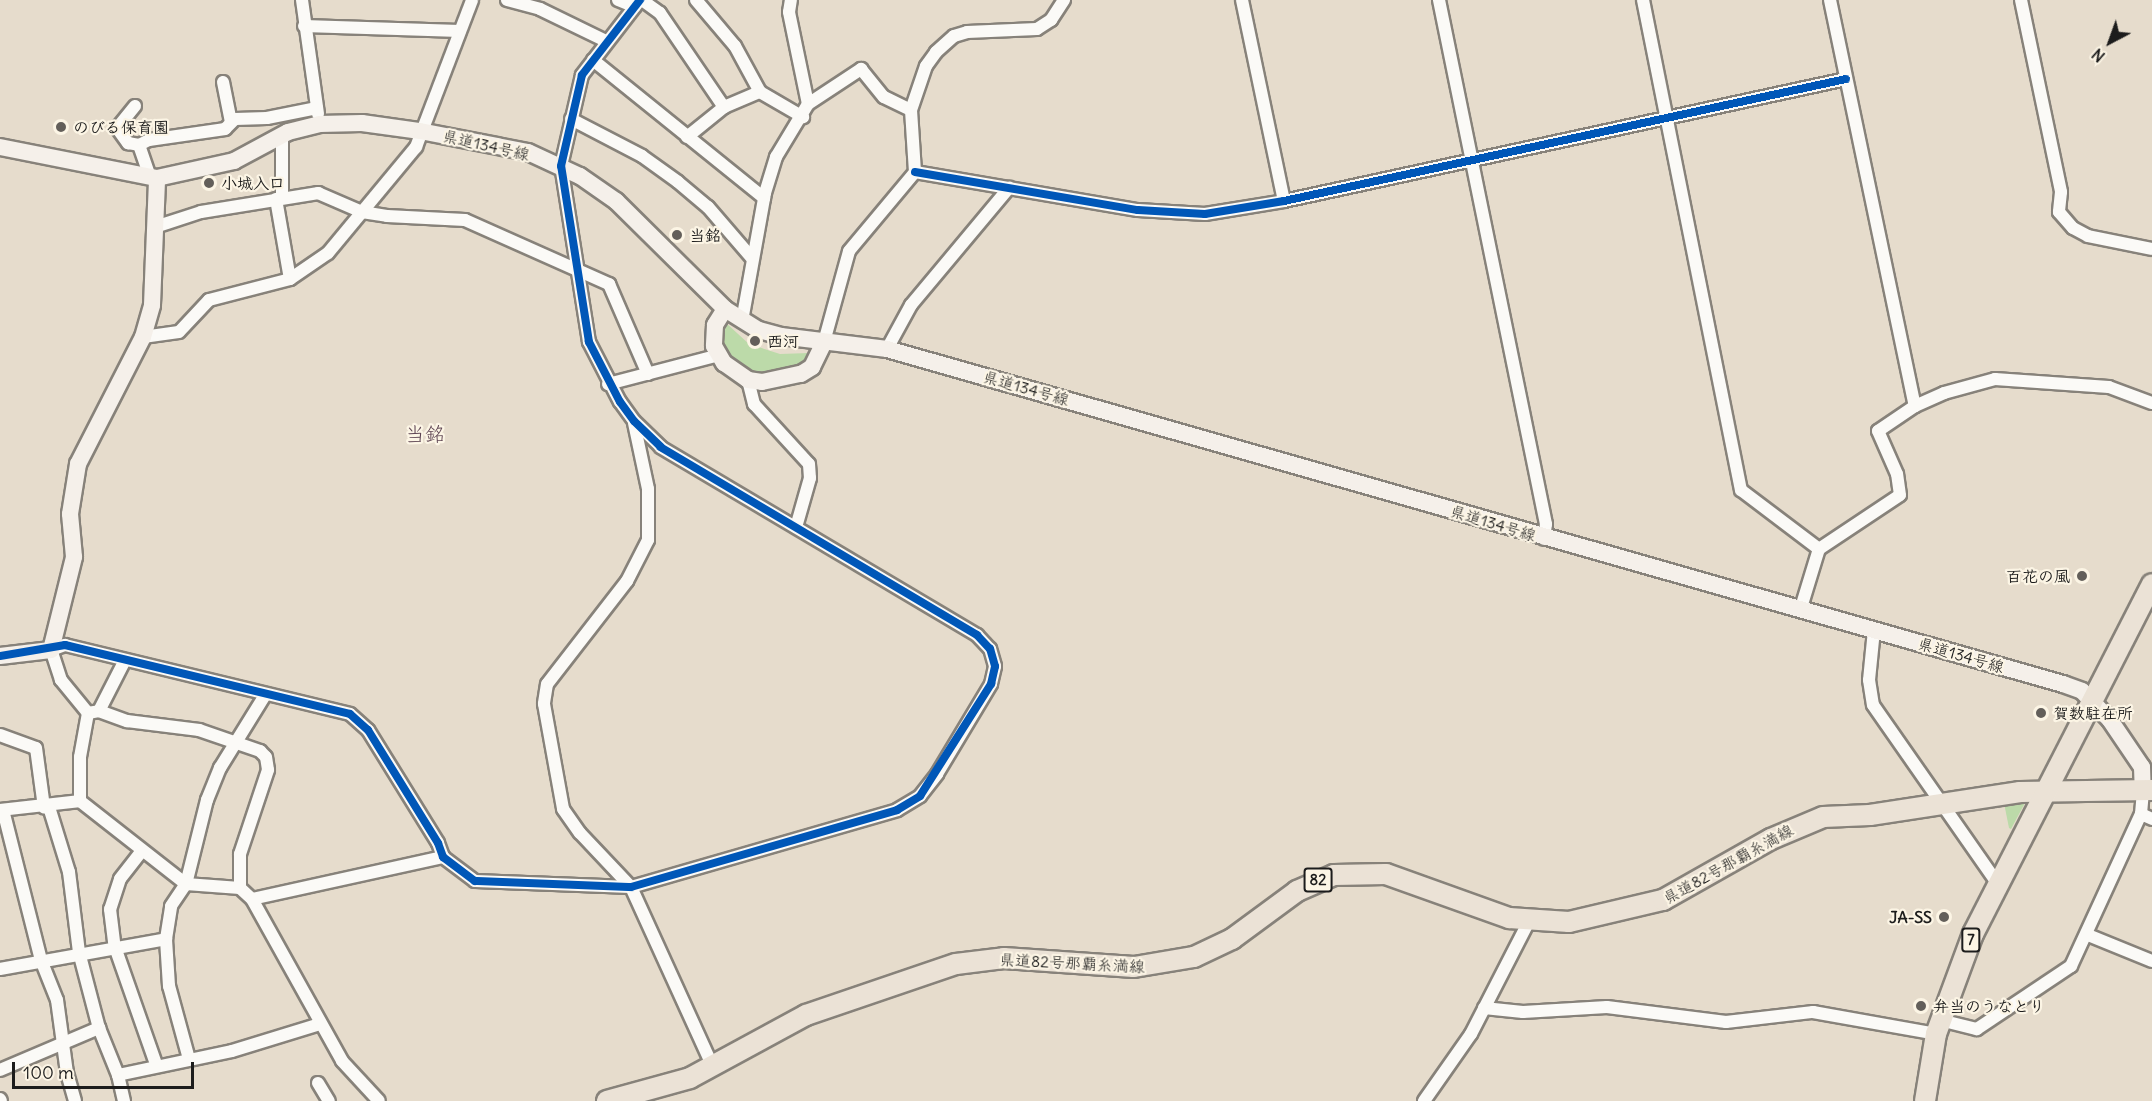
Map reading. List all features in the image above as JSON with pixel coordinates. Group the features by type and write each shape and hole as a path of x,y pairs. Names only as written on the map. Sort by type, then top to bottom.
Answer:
{"main road":[{"name":"県道134号線","path":"0,147 153,178 234,161 318,116 503,146 561,166 624,208 725,309 742,321 781,336 887,349 1347,479 1544,539 2063,684 2093,700"},
{"path":"0,656 51,650 74,557 70,514 78,464 143,337 152,305 155,227 153,178"},
{"path":"725,309 712,335 719,355 748,380 762,382 801,374 812,367 824,342"},
{"name":"7","path":"1925,1101 1938,1027 1964,956 1998,884 2152,584"},
{"path":"2093,700 2142,767 2148,790"},
{"name":"県道82号那覇糸満線","path":"607,1101 629,1099 666,1086 713,1067 806,1015 956,964 1004,958 1134,967 1194,957 1232,939 1297,891 1334,875 1386,874 1489,913 1528,921 1586,920 1663,900 1809,820 2046,790 2148,790"}],"street":[{"path":"135,106 117,128 128,143 139,146 149,140 225,129 235,119 318,116 302,0"},
{"path":"143,337 179,332 209,300 222,294 290,279 328,253 416,147 420,131 472,0"},
{"path":"507,0 540,9 606,41"},
{"path":"618,0 639,2 660,13 724,107"},
{"path":"696,0 735,46 760,92 803,117"},
{"path":"742,321 751,257 776,157 803,117 808,104 789,12 791,0"},
{"path":"824,342 849,251 915,172 911,110 926,66 954,36 1037,29 1051,20 1064,0"},
{"path":"1242,0 1284,201"},
{"path":"1439,0 1546,524 1544,539"},
{"path":"1643,0 1741,490 1819,549"},
{"path":"1830,0 1915,406"},
{"path":"2021,0 2061,192 2059,212 2073,228 2088,236 2152,249"},
{"path":"240,888 240,854 268,770 266,758 260,751 199,730 128,721 93,712 61,680 51,650 65,645 350,714 368,730 438,843 443,857 475,881 631,886 910,804 937,774 991,684 994,657 977,635 685,464 634,421 608,384 584,324 561,166 582,75 606,41 639,2"},
{"path":"304,26 460,31"},
{"path":"592,60 764,198"},
{"path":"808,104 861,69 884,97 911,110"},
{"path":"915,172 1138,210 1205,214 1284,201 1846,79"},
{"path":"223,82 231,122"},
{"path":"687,137 724,107 760,92"},
{"path":"571,118 642,156 678,182 708,207 751,257"},
{"path":"282,136 279,198 290,279"},
{"path":"139,146 153,178"},
{"path":"887,349 911,305 1009,188"},
{"path":"155,227 201,212 318,193 362,212 465,220 578,272 601,278 612,289 648,374"},
{"path":"608,384 719,355"},
{"path":"1800,611 1819,549 1900,495 1897,474 1878,431 1915,406 1944,393 1995,379 2109,387 2152,403"},
{"path":"748,380 754,404 809,464 810,478 796,527"},
{"path":"634,421 649,499 648,540 627,581 552,676 544,694 563,809 580,833 631,886 713,1067"},
{"path":"1874,630 1869,680 1874,705 1998,884"},
{"path":"80,801 80,757 93,712 126,660"},
{"path":"189,1059 169,986 166,939 171,906 186,884 207,800 232,742 265,695"},
{"path":"0,735 36,748 47,807 69,872 79,952 99,1028 118,1075 119,1100"},
{"path":"1485,1008 1523,1012 1607,1007 1726,1022 1814,1012 1938,1027 1977,1029 2071,966 2146,817 2148,790"},
{"path":"75,1101 57,1000 41,960 2,810 47,807 80,801"},
{"path":"80,801 141,852 186,884 240,888 252,898 342,1061 379,1101"},
{"path":"141,852 113,892 110,909 115,947 156,1064"},
{"path":"252,898 443,857"},
{"path":"1424,1101 1460,1051 1485,1008 1528,921"},
{"path":"2088,935 2152,961"},
{"path":"0,969 79,952 166,939"},
{"path":"118,1075 156,1064 232,1051 320,1024"},
{"path":"0,1070 99,1028"},
{"path":"318,1083 329,1101"}],"green space":[{"path":"726,323 749,344 780,354 809,353 810,356 805,365 775,373 746,370 730,358 723,346 720,333"},
{"path":"2026,801 2011,829 2009,828 2004,803"}],"cycle path":[{"path":"0,656 65,645 350,714 368,730 438,843 443,857 475,881 631,887 897,810 920,796 991,684 995,666 990,649 977,635 661,447 634,421 620,402 589,342 561,166 582,75 640,0"},
{"path":"915,172 1138,210 1205,214 1284,201 1846,79"}],"place":[{"name":"のびる保育園","path":"61,127"},
{"name":"小城入口","path":"209,183"},
{"name":"当銘","path":"677,235"},
{"name":"西河","path":"755,341"},
{"name":"百花の風","path":"2082,576"},
{"name":"賀数駐在所","path":"2041,713"},
{"name":"JA-SS","path":"1944,917"},
{"name":"弁当のうなとり","path":"1921,1006"}],"district":[{"name":"当銘","path":"425,433"}]}
